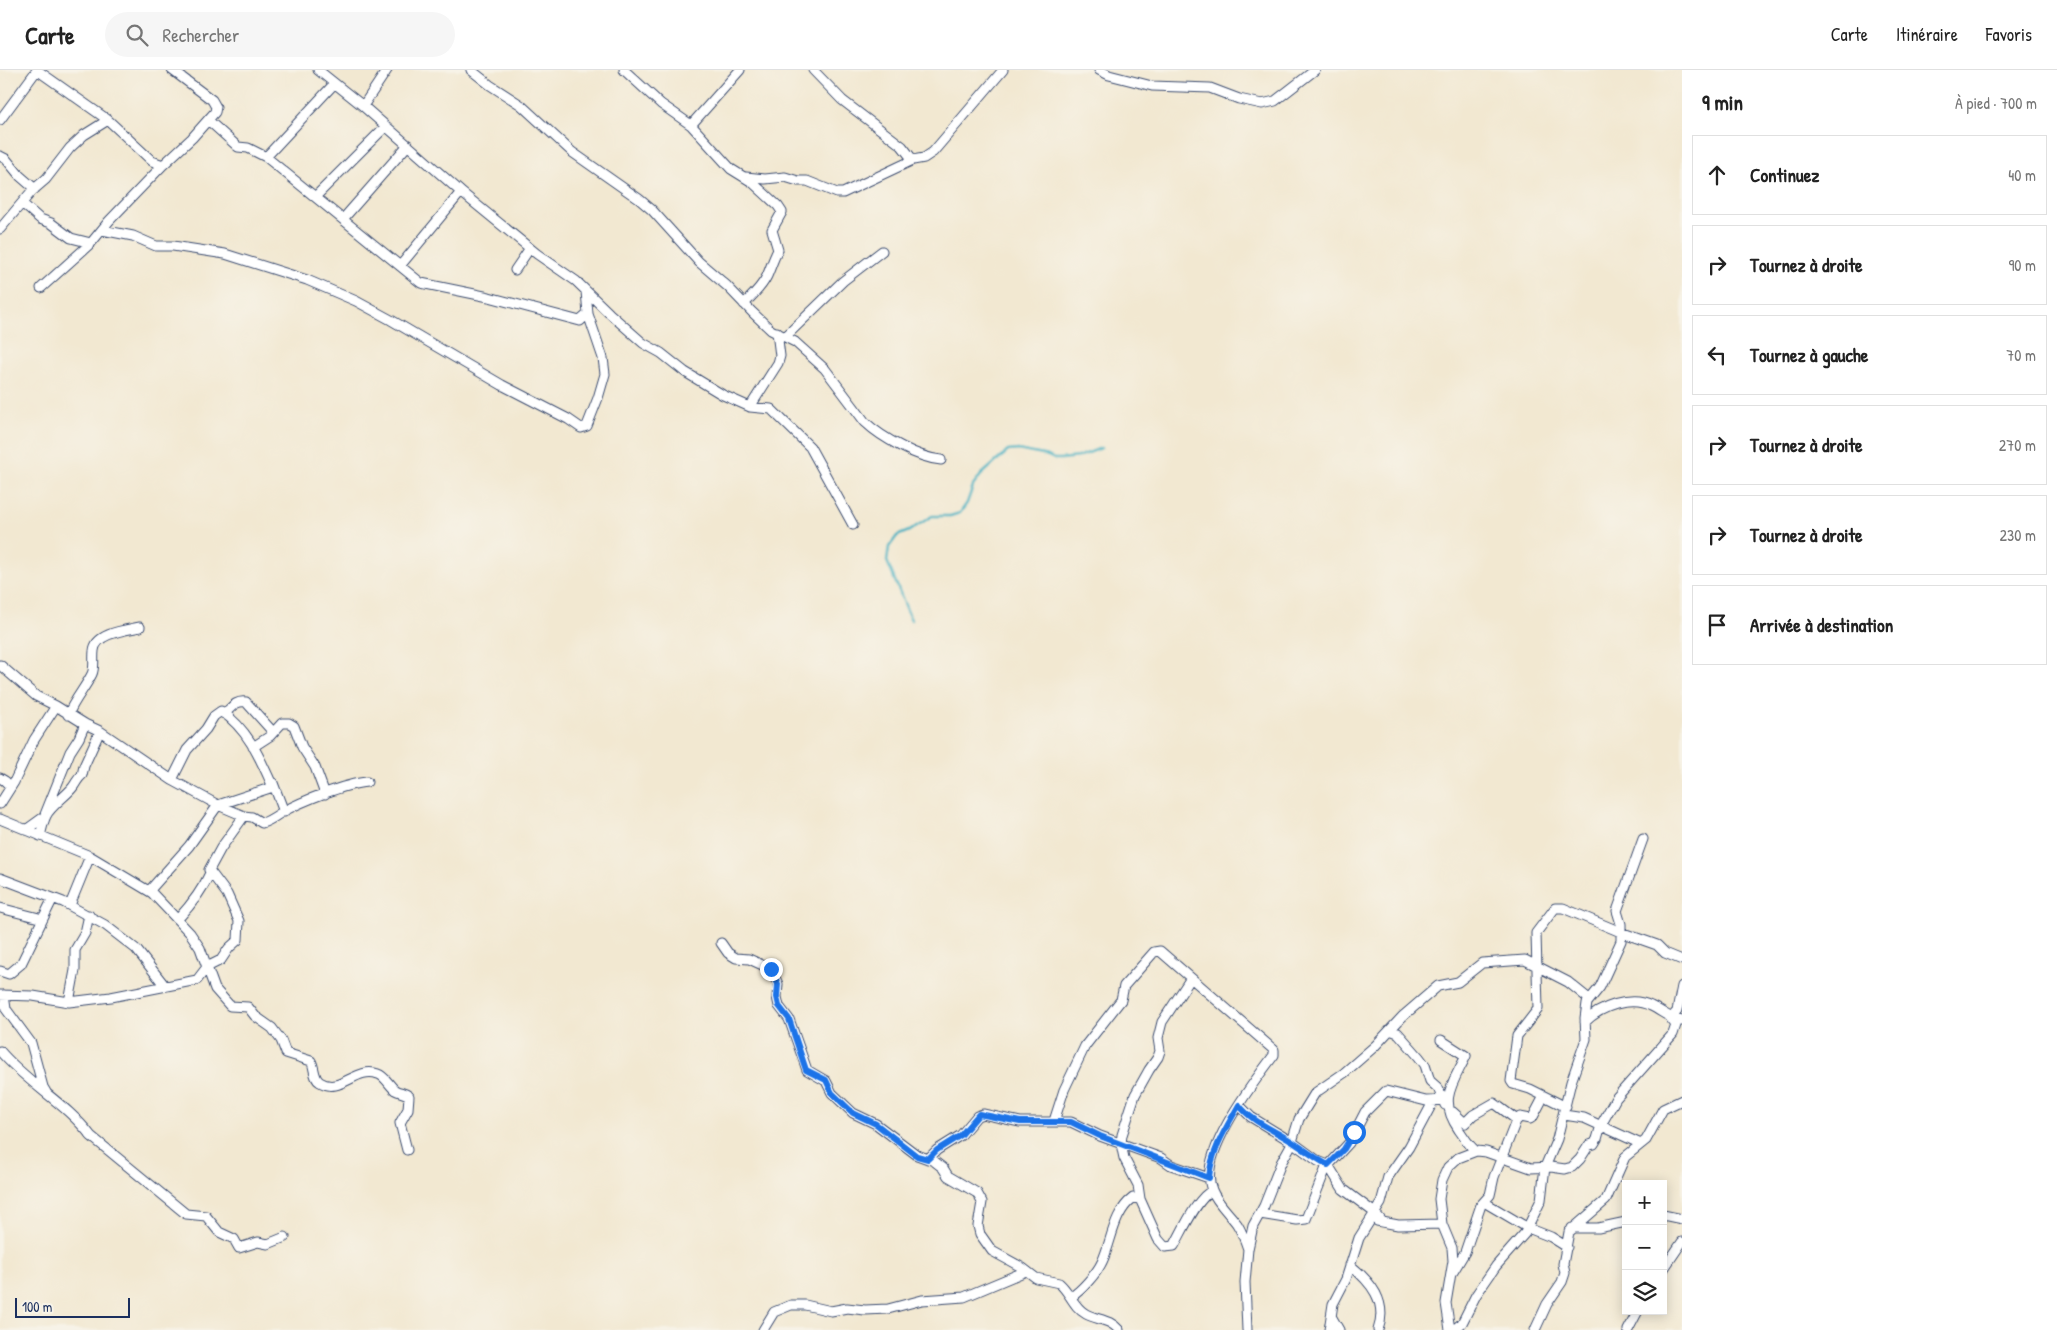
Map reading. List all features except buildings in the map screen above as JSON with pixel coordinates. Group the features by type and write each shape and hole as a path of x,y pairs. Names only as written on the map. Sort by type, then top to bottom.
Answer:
{"street":[{"path":"0,120 37,70 108,120 149,159 163,164"},
{"path":"41,288 90,243 163,164 178,152 208,120 216,107 212,100 172,70"},
{"path":"318,70 363,106 461,192 530,248 569,274 638,338 661,352 679,368 723,395 750,407 771,409 810,447 852,525"},
{"path":"363,106 387,70"},
{"path":"470,70 514,100 572,152 639,199 664,222 698,262 727,286 771,330 782,334 825,369 865,422 873,429 899,445 933,460 942,460"},
{"path":"624,70 661,104 691,125 732,169 778,206 782,212 772,230 778,250 766,276 755,293 744,304"},
{"path":"691,125 740,70"},
{"path":"814,70 842,100 902,146 913,160"},
{"path":"743,177 765,179 785,177 798,181 807,181 843,193 913,160 924,158 933,152 1003,70"},
{"path":"1099,70 1110,75 1152,86 1210,88 1246,101 1262,104 1275,101 1315,70"},
{"path":"266,157 334,84"},
{"path":"0,229 17,208 46,179 70,148 84,135 108,120"},
{"path":"208,120 238,147 248,148 266,157 421,283 489,297 580,321 588,314"},
{"path":"316,196 386,126"},
{"path":"343,219 408,145"},
{"path":"0,156 6,159 20,176 35,189"},
{"path":"400,266 461,192"},
{"path":"23,204 40,219 51,223 71,238 90,243"},
{"path":"102,230 133,236 156,246 173,246 225,254 306,280 356,301 502,385 568,419 580,428 587,426 605,374 603,358 588,314 586,291"},
{"path":"515,270 530,248"},
{"path":"750,407 778,362 782,334 843,280 882,251"},
{"path":"68,715 74,701 93,672 94,647 98,641 122,631 140,627"},
{"path":"0,665 36,696 84,724 100,731 172,780 218,806 244,816 252,817 263,823 325,794 353,784 367,782"},
{"path":"224,714 236,703 240,701 246,702 273,732"},
{"path":"0,804 11,787 34,740 56,706"},
{"path":"172,780 191,745 206,730 218,712 224,714 240,727 253,746 273,787"},
{"path":"253,746 282,723 289,723 294,726 302,747 315,767 325,794"},
{"path":"26,830 44,816 70,752 79,738 84,724"},
{"path":"40,836 49,811 74,787 77,779 82,775 84,766 100,731"},
{"path":"0,778 5,780 11,787"},
{"path":"149,891 189,846 218,806 273,787 273,784 284,812"},
{"path":"178,919 206,884 210,873 209,870 216,856 244,816"},
{"path":"0,818 90,856 149,891 190,933 200,948 215,989 228,1005 248,1007 255,1016 268,1024 279,1036 286,1053 311,1061 316,1078 320,1082 338,1085 357,1075 371,1072 381,1075 394,1089 409,1096 408,1109 400,1123 407,1150"},
{"path":"1585,1022 1593,1014 1615,1005 1638,1002 1649,1005 1671,1019 1676,1026 1673,1034 1616,1098 1601,1125 1594,1144 1589,1145 1576,1164 1565,1169 1545,1168 1524,1166 1501,1157 1470,1150 1453,1162 1444,1173 1439,1199 1442,1224 1452,1248 1452,1274 1446,1303 1450,1329 1456,1328 1462,1323 1476,1295 1528,1228 1541,1200 1545,1168 1557,1139 1571,1082 1586,1039 1585,1022 1589,999 1600,987 1621,941 1623,933 1617,911 1643,839"},
{"path":"70,905 90,856"},
{"path":"47,1095 31,1043 6,1009 2,995 32,996 69,1002 112,997 197,980 207,967 221,960 229,948 238,940 238,921 227,894 210,873"},
{"path":"0,878 70,905 89,915 136,948 165,986"},
{"path":"0,970 9,974 21,964 53,898"},
{"path":"0,908 43,919"},
{"path":"1641,1144 1565,1111 1544,1096 1511,1082 1517,1036 1538,1009 1536,932 1555,908 1564,908 1657,945 1665,952 1682,960"},
{"path":"69,1002 75,970 75,950 85,933 89,915"},
{"path":"721,943 728,953 736,958 749,959 770,968 778,984 777,997 779,1006 789,1019 806,1070 826,1080 832,1093 853,1113 876,1124 917,1156 940,1165 948,1176 980,1196 982,1205 978,1221 980,1234 992,1251 1042,1281 1059,1283 1076,1305 1086,1314 1104,1320 1119,1330"},
{"path":"1054,1121 1072,1070 1085,1046 1120,1000 1124,986 1154,952 1160,951 1274,1050 1274,1055 1239,1105 1215,1149 1211,1161 1209,1178 1212,1191 1236,1223 1248,1249"},
{"path":"1247,1330 1245,1282 1248,1249 1253,1226 1292,1142 1299,1119 1315,1093 1375,1046 1402,1017 1438,986 1458,982 1479,964 1521,959 1528,961 1563,979 1589,999"},
{"path":"1191,978 1162,1022 1158,1038 1160,1051 1158,1057 1136,1095 1124,1123 1121,1144 1124,1158 1138,1185 1140,1199 1163,1246 1169,1248 1174,1246 1205,1195 1212,1191"},
{"path":"1671,1019 1678,1011 1682,986"},
{"path":"1671,1019 1682,1021"},
{"path":"1390,1030 1398,1033 1419,1057 1425,1066 1430,1081 1438,1088 1452,1111 1465,1123 1473,1115 1494,1103 1517,1120"},
{"path":"1441,1040 1466,1056 1457,1071 1445,1100 1451,1116 1470,1150"},
{"path":"0,1051 47,1095 84,1126 91,1136 186,1214 206,1216 219,1232 234,1239 238,1247 258,1242 268,1244 284,1237"},
{"path":"1260,1214 1297,1220 1306,1219 1328,1165 1349,1143 1365,1112 1386,1092 1433,1102 1445,1100"},
{"path":"1452,1274 1465,1252 1480,1207 1490,1194 1501,1157 1517,1120 1520,1117 1530,1119 1533,1117 1544,1096"},
{"path":"1534,1330 1547,1304 1562,1282 1567,1236 1572,1228 1606,1200 1626,1157 1646,1140 1663,1109 1682,1100"},
{"path":"1329,1330 1333,1304 1346,1280 1360,1238 1369,1222 1378,1217 1388,1177 1409,1147 1433,1102"},
{"path":"1239,1105 1250,1117 1292,1142 1318,1161 1328,1165 1343,1189 1378,1217 1398,1225 1442,1224"},
{"path":"928,1159 937,1150 961,1135 979,1114 1020,1122 1071,1122 1121,1144 1161,1158 1172,1165 1209,1178"},
{"path":"1071,1297 1082,1290 1102,1264 1113,1228 1127,1203 1133,1198 1140,1199"},
{"path":"1484,1202 1528,1228 1551,1237 1567,1247"},
{"path":"1667,1216 1682,1219"},
{"path":"1572,1228 1598,1228 1622,1223"},
{"path":"1667,1264 1682,1242"},
{"path":"1350,1265 1369,1283 1379,1300 1382,1314 1378,1330"},
{"path":"763,1330 774,1312 791,1305 805,1305 830,1311 847,1308 888,1310 922,1300 964,1297 1026,1270"},
{"path":"1628,1330 1636,1315"},
{"path":"1331,1316 1339,1330"}],"waterway":[{"path":"911,620 887,561 889,547 897,536 909,531 932,516 950,516 960,513 967,503 973,486 981,475 1008,451 1018,450 1061,459 1078,457 1101,448"}],"route":[{"path":"771,969 778,984 777,997 779,1006 789,1019 806,1070 826,1080 832,1093 853,1113 878,1125 917,1156 924,1158 928,1159 937,1150 961,1135 979,1114 1020,1122 1064,1120 1088,1129 1100,1136 1161,1158 1172,1165 1209,1178 1215,1149 1239,1105 1250,1117 1292,1142 1318,1161 1328,1165 1349,1143 1354,1132"}]}
